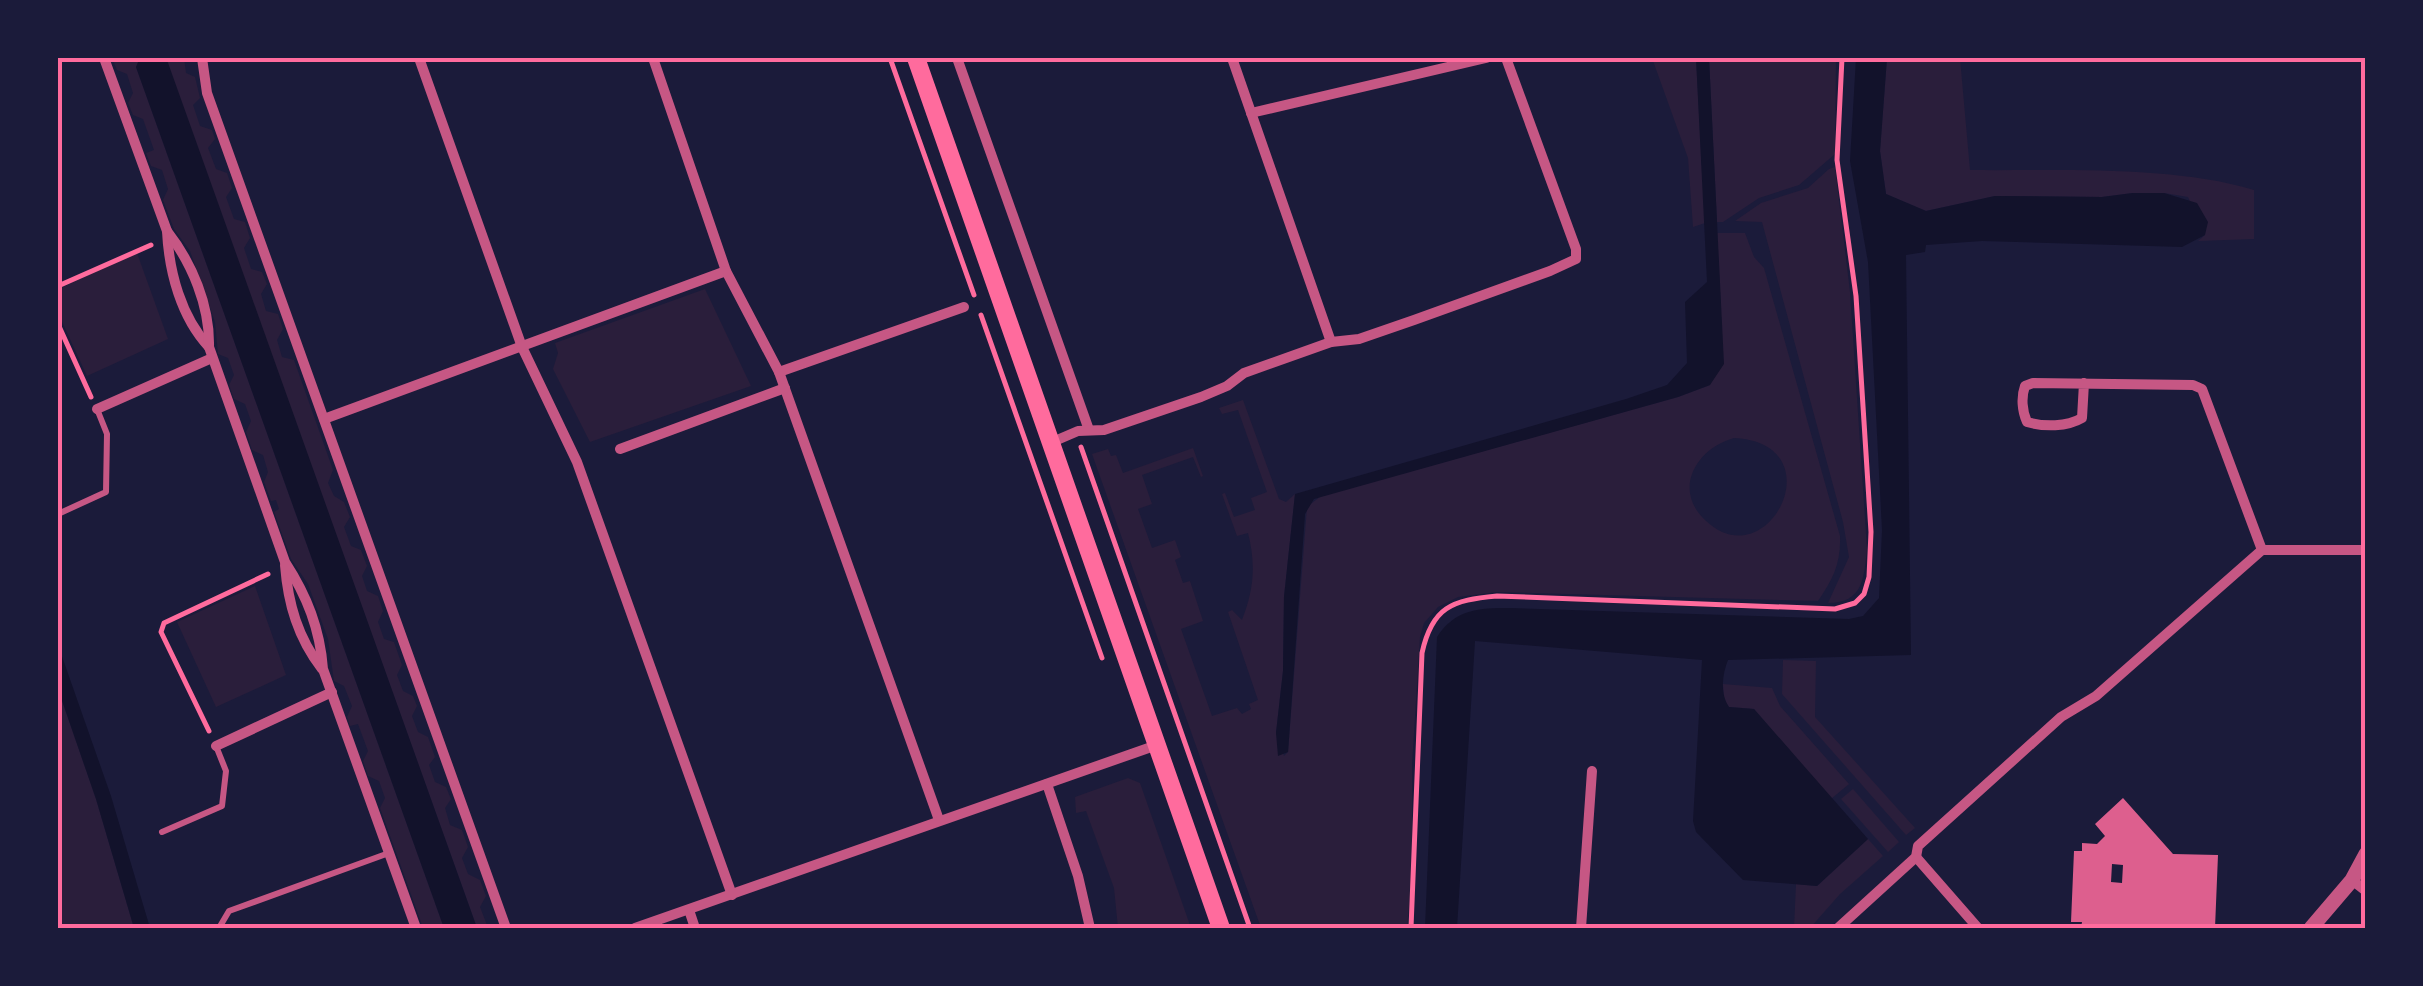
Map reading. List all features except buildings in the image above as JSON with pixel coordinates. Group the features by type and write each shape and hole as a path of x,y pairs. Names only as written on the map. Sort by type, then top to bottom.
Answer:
{"main road":[{"path":"916,58 1221,928"}],"street":[{"path":"104,58 167,231 168,260 192,329 210,352"},
{"path":"202,58 207,93 506,928"},
{"path":"419,58 522,347 577,462 732,895"},
{"path":"652,58 726,271 780,372 938,820"},
{"path":"957,58 1089,430"},
{"path":"1232,58 1331,342"},
{"path":"1251,113 1486,58"},
{"path":"1049,443 1078,431 1104,430 1226,386 1244,373 1331,342 1358,339 1576,259 1576,249 1506,58"},
{"path":"167,231 185,254 209,322 210,352 285,562 302,588 321,638 323,670"},
{"path":"324,419 726,271"},
{"path":"780,372 964,307"},
{"path":"97,409 210,352"},
{"path":"2084,383 2082,418 2072,424 2027,422 2023,413 2025,386 2033,383 2084,383 2192,385 2202,388 2262,550"},
{"path":"620,449 785,388"},
{"path":"1838,928 1916,858 1918,846 2061,717 2096,696 2262,550 2366,550"},
{"path":"285,562 287,596 305,648 323,670 332,692 416,928"},
{"path":"216,746 332,692"},
{"path":"635,928 1157,745"},
{"path":"1581,928 1592,771"},
{"path":"1047,784 1078,876 1090,928"},
{"path":"2312,928 2352,880 2366,854"},
{"path":"1916,858 1978,928"},
{"path":"2352,880 2366,891"},
{"path":"689,910 695,928"}],"lane":[{"path":"58,514 106,492 107,434 97,409"},
{"path":"162,832 222,806 226,771 216,746"},
{"path":"219,928 229,911 390,853"}],"path":[{"path":"1412,928 1422,653 1428,627 1440,612 1459,601 1497,596 1835,609 1855,603 1864,594 1869,577 1871,532 1856,296 1837,160 1842,58"},
{"path":"58,286 153,245"},
{"path":"58,324 97,409"},
{"path":"216,746 162,632 164,624 271,573"},
{"path":"1178,724 1250,928"}],"shaded area":[{"path":"112,58 140,58 136,67 444,928 423,928 380,808 385,798 379,781 368,776 363,761 368,751 358,724 350,726 347,717 352,706 344,686 334,681 328,639 308,584 291,559 274,512 279,509 276,500 271,501 264,482 268,472 263,455 252,450 246,432 251,421 245,404 234,399 229,385 234,375 228,358 218,354 215,322 190,251 174,229 163,200 168,189 162,170 151,166 146,153 154,150 143,119 133,115 128,103 133,93 127,74 117,70"},
{"path":"140,58 167,60 477,928 444,928 136,67"},
{"path":"165,58 184,58 186,73 195,77 200,98 193,105 200,126 212,130 215,139 208,148 216,169 227,173 232,188 226,197 234,219 245,222 250,238 244,248 251,269 262,272 267,284 261,294 266,311 278,314 283,329 277,340 282,357 294,360 333,470 328,483 334,496 344,502 350,517 344,527 351,546 361,550 367,566 362,576 367,591 378,596 383,611 378,622 384,639 394,642 402,665 397,675 403,691 413,696 417,706 412,716 418,732 428,737 435,757 429,765 435,782 446,787 451,799 445,808 450,825 462,830 468,847 462,858 468,874 480,880 486,896 480,907 487,925 497,928 477,928"},
{"path":"1652,58 1696,58 1705,223 1693,227 1688,158"},
{"path":"1696,58 1709,58 1724,364 1710,385 1678,397 1314,499 1305,514 1288,752 1278,756 1284,597 1295,494 1626,399 1667,385 1687,363 1685,302 1707,282"},
{"path":"1709,58 1836,58 1835,154 1799,185 1759,198 1723,222 1717,222"},
{"path":"1856,58 1887,58 1880,151 1886,194 1926,211 1995,196 2164,193 2197,203 2208,222 2205,235 2182,247 1982,241 1926,245 1925,252 1906,255 1911,655 1728,660 1723,678 1729,707 1754,709 1868,839 1817,886 1743,880 1696,832 1693,821 1702,660 1475,641 1457,928 1425,928 1437,637 1452,621 1478,610 1510,608 1849,619 1863,616 1879,598 1882,530 1868,262 1850,161"},
{"path":"1887,58 1960,58 1970,170 2114,171 2222,182 2254,190 2254,239 2198,241 2205,235 2188,197 2164,193 1995,196 1926,211 1886,194 1880,151"},
{"path":"1835,167 1850,292 1867,549 1863,579 1855,594 1828,603 1849,557 1843,522 1762,222 1735,221 1761,203 1808,188"},
{"path":"1717,233 1745,233 1754,257 1764,268 1840,536 1835,570 1818,601 1497,592 1458,597 1438,607 1424,623 1420,637 1407,928 1261,928 1092,454 1108,449 1111,456 1116,455 1123,473 1193,448 1203,476 1193,457 1142,475 1152,504 1138,509 1152,548 1175,540 1181,557 1175,560 1183,583 1190,581 1203,621 1181,629 1212,716 1237,708 1242,714 1258,700 1228,612 1232,610 1242,620 1253,566 1248,533 1237,536 1222,494 1225,493 1234,517 1255,510 1251,498 1267,492 1238,410 1222,414 1219,408 1243,400 1279,499 1286,502 1295,494 1276,733 1284,756 1288,752 1307,507 1321,496 1710,385 1721,311","holes":["1734,438 1765,445 1782,462 1787,482 1782,504 1769,522 1751,534 1729,534 1705,520 1690,496 1693,471 1700,460"]},
{"path":"137,253 168,339 87,376 58,313 58,289"},
{"path":"705,289 751,386 590,442 553,369 558,353 555,343"},
{"path":"255,586 286,675 216,707 177,622"},
{"path":"58,645 111,796 150,928 134,928 58,689"},
{"path":"1783,660 1816,661 1815,717 1915,828 1906,835 1782,694"},
{"path":"1723,684 1772,688 1780,706 1849,784 1831,799 1754,709 1729,707 1724,700"},
{"path":"58,689 96,799 134,928 58,928"},
{"path":"1128,778 1140,783 1191,928 1118,928 1114,888 1086,811 1076,813 1075,797"},
{"path":"1853,789 1899,842 1888,852 1841,799"},
{"path":"1868,839 1883,856 1840,894 1810,928 1794,928 1796,884 1817,886"}]}
